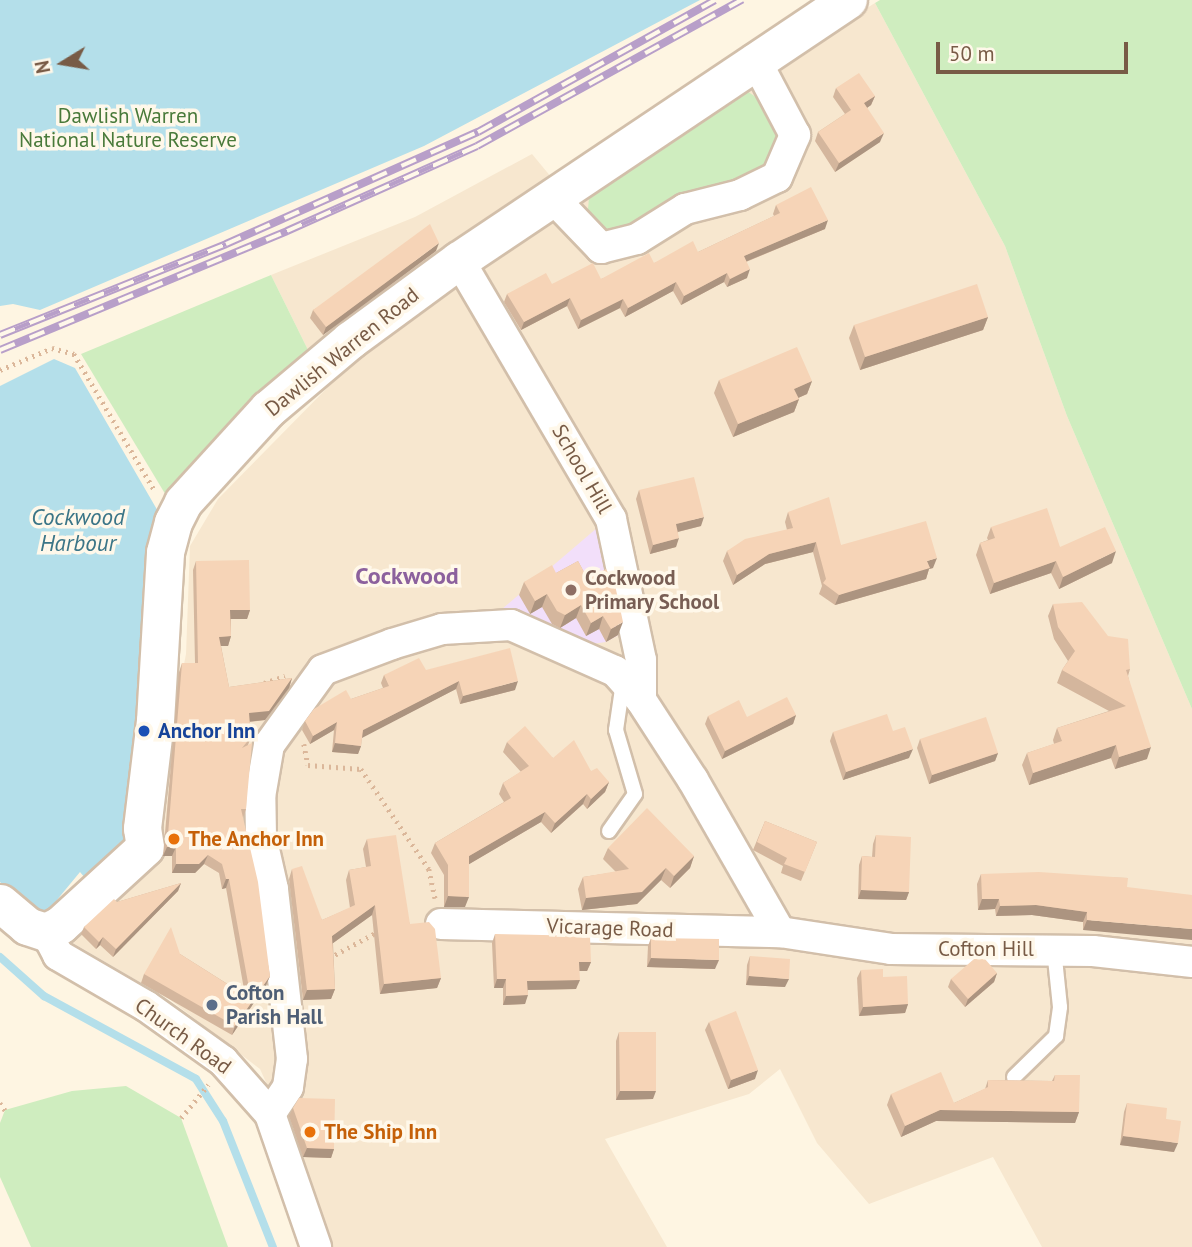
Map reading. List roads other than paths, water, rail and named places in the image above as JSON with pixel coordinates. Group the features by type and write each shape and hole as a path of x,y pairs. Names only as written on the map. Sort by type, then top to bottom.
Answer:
{"street":[{"name":"Dawlish Warren Road","path":"46,932 60,925 145,847 142,828 155,720 165,552 173,522 183,502 268,409 350,340 459,260 554,199 755,59 848,0"},
{"path":"554,199 601,248 637,239 685,209 740,195 777,177 795,135 755,59"},
{"name":"School Hill","path":"459,260 611,519 641,660 632,690"},
{"path":"270,1114 288,1087 292,1059 286,983 261,823 260,797 269,745 323,670 392,644 468,626 511,625 592,659 632,690 780,932"},
{"path":"0,903 27,926 46,932"},
{"name":"Vicarage Road","path":"441,924 780,932"},
{"name":"Church Road","path":"46,932 58,955 146,1006 223,1060 270,1114 316,1247"},
{"name":"Cofton Hill","path":"780,932 891,949 1054,949 1192,962"}],"lane":[{"path":"609,831 635,793 616,730 632,690"},
{"path":"1014,1077 1056,1035 1060,1007 1054,949"}],"water":[{"name":"Dawlish Warren National Nature Reserve","path":"0,0 700,0 424,146 40,310 13,304 0,306"},
{"name":"Cockwood Harbour","path":"54,359 75,368 159,513 131,844 91,885 80,872 47,912 35,912 0,882 0,386"}],"waterway":[{"path":"0,957 44,996 196,1079 223,1121 273,1247"}],"railway":[{"path":"0,335 226,244 478,132 715,0"},
{"path":"0,350 287,231 477,146 742,0"}],"place":[{"name":"Cockwood Primary School","path":"571,590"},
{"name":"Anchor Inn","path":"144,731"},
{"name":"The Anchor Inn","path":"174,839"},
{"name":"Cofton Parish Hall","path":"212,1005"},
{"name":"The Ship Inn","path":"310,1132"}],"district":[{"name":"Cockwood","path":"407,576"}]}
